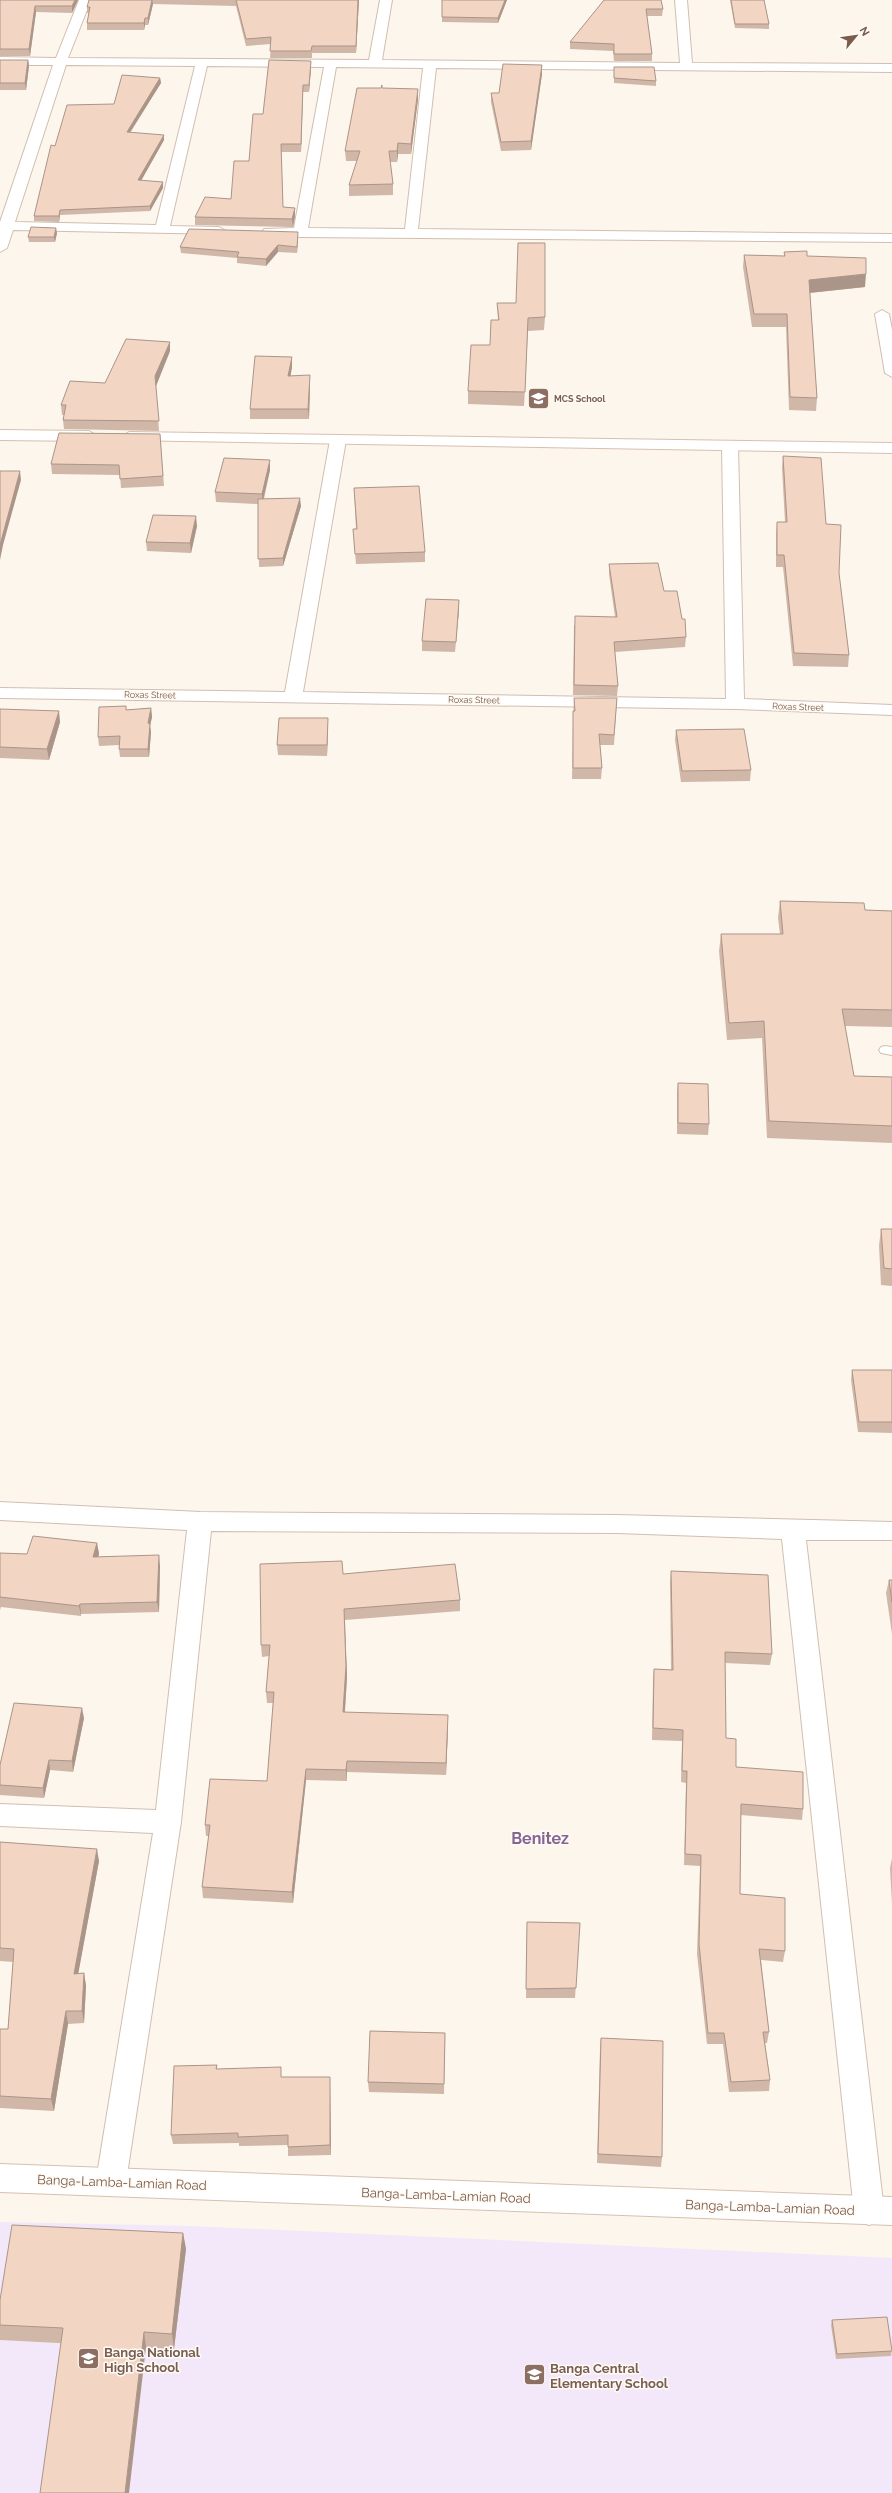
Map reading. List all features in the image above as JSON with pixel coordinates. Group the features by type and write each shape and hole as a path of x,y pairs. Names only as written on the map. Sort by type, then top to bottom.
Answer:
{"street":[{"path":"0,248 4,227 85,0"},
{"path":"375,64 386,0"},
{"path":"682,0 686,66"},
{"path":"0,61 892,68"},
{"path":"162,230 202,62"},
{"path":"300,233 331,63"},
{"path":"412,233 430,64"},
{"path":"4,227 231,231"},
{"path":"254,232 892,238"},
{"path":"882,314 892,373"},
{"path":"0,435 892,448"},
{"path":"293,697 338,440"},
{"path":"730,446 734,704"},
{"name":"Roxas Street","path":"0,693 734,704 892,710"},
{"path":"0,1510 200,1521 617,1524 793,1530 892,1531"},
{"path":"111,2181 168,1822 200,1521"},
{"path":"793,1530 881,2211"},
{"path":"0,1815 168,1822"},
{"name":"Banga-Lamba-Lamian Road","path":"0,2178 881,2211"}],"shaded area":[{"name":"Banga Central Elementary School","path":"0,2222 193,2226 892,2258 892,2493 0,2493"}],"building":[{"path":"0,0 75,0 72,6 35,6 29,49 0,49"},
{"path":"89,0 152,0 148,18 145,18 144,23 87,23 90,7 87,7"},
{"path":"236,0 358,0 356,46 312,46 311,51 270,51 271,37 246,39"},
{"path":"442,0 505,0 498,18 442,17"},
{"path":"604,0 661,0 663,9 646,9 652,54 614,54 614,44 570,42"},
{"path":"731,0 764,0 769,24 735,24"},
{"path":"0,60 28,60 25,83 0,83"},
{"path":"269,60 311,61 309,85 303,85 301,144 281,144 283,207 295,208 292,219 195,217 205,197 231,199 234,161 249,161 253,114 263,114"},
{"path":"503,64 542,65 531,141 501,142 491,93 499,93"},
{"path":"614,67 654,67 656,81 614,78"},
{"path":"122,75 160,78 127,132 164,135 138,180 163,182 150,206 60,210 59,216 34,216 51,145 55,146 67,105 114,104"},
{"path":"382,85 382,88 418,89 411,144 398,143 397,151 389,151 393,184 349,185 360,151 345,151 357,88 381,88"},
{"path":"31,227 56,228 54,237 28,237"},
{"path":"189,229 298,232 297,247 278,245 266,259 237,257 239,252 180,247"},
{"path":"518,243 545,243 545,317 528,318 525,392 468,391 471,345 490,345 491,320 499,320 497,303 516,303"},
{"path":"807,251 807,256 866,258 866,274 809,280 817,398 790,397 787,314 754,314 744,255 785,256 784,252"},
{"path":"126,339 170,342 155,376 159,421 63,420 66,405 61,405 70,381 105,383"},
{"path":"255,356 292,357 288,376 310,375 308,409 250,409"},
{"path":"59,433 160,434 163,476 120,479 119,465 51,464"},
{"path":"783,456 821,458 826,524 841,525 839,573 849,655 794,653 784,555 777,555 777,522 787,522"},
{"path":"224,458 270,460 262,494 215,492"},
{"path":"0,471 20,471 0,545"},
{"path":"419,486 425,552 355,554 353,529 357,529 354,488"},
{"path":"300,498 283,558 258,559 258,499"},
{"path":"153,515 196,516 190,543 146,542"},
{"path":"658,563 664,591 677,591 682,619 685,619 686,637 614,642 618,686 574,685 575,616 617,617 609,564"},
{"path":"426,599 459,600 456,642 422,641"},
{"path":"574,698 617,698 614,735 599,734 602,768 573,768"},
{"path":"126,706 126,710 151,708 148,723 150,724 148,749 119,749 120,736 98,737 99,707"},
{"path":"0,709 59,711 47,749 0,747"},
{"path":"279,718 328,718 327,745 277,745"},
{"path":"744,729 751,770 682,771 676,730"},
{"path":"780,901 864,903 865,910 892,911 892,1010 842,1009 854,1076 892,1077 892,1126 769,1121 764,1021 729,1023 721,934 783,934"},
{"path":"678,1083 708,1084 709,1124 678,1123"},
{"path":"881,1229 892,1229 892,1269 884,1268"},
{"path":"852,1370 892,1370 892,1422 859,1422"},
{"path":"33,1536 97,1543 93,1557 159,1555 157,1602 80,1604 79,1606 0,1597 0,1553 27,1554"},
{"path":"342,1561 343,1574 455,1564 460,1600 344,1609 346,1666 343,1712 448,1715 446,1763 347,1761 346,1770 306,1769 292,1892 202,1887 210,1825 205,1825 210,1779 267,1781 274,1692 266,1692 270,1645 261,1645 260,1564"},
{"path":"671,1571 768,1575 772,1654 725,1652 726,1738 736,1739 736,1767 803,1772 803,1809 741,1804 740,1894 785,1898 785,1951 759,1949 769,2032 763,2032 770,2080 731,2082 724,2033 708,2033 699,1944 701,1855 685,1854 687,1771 682,1771 683,1730 653,1728 654,1669 673,1670"},
{"path":"889,1580 892,1580 892,1602"},
{"path":"14,1703 82,1708 72,1761 49,1760 43,1788 0,1785 0,1765"},
{"path":"0,1842 97,1849 74,1974 84,1973 82,2011 66,2011 51,2099 0,2096 0,2029 8,2029 14,1949 0,1948"},
{"path":"527,1922 580,1923 576,1988 526,1989"},
{"path":"370,2031 445,2033 444,2084 368,2082"},
{"path":"601,2038 663,2041 662,2157 598,2154"},
{"path":"217,2065 216,2069 281,2067 281,2077 330,2077 330,2145 288,2147 288,2135 238,2137 238,2133 171,2135 174,2066"},
{"name":"Banga National High School","path":"12,2225 183,2233 172,2334 144,2332 125,2493 40,2493 63,2328 0,2325 0,2300"},
{"path":"887,2317 892,2351 837,2354 832,2320"}],"place":[{"name":"MCS School","path":"538,399"},
{"name":"Banga National High School","path":"89,2359"},
{"name":"Banga Central Elementary School","path":"535,2375"}],"district":[{"name":"Benitez","path":"540,1838"}]}
